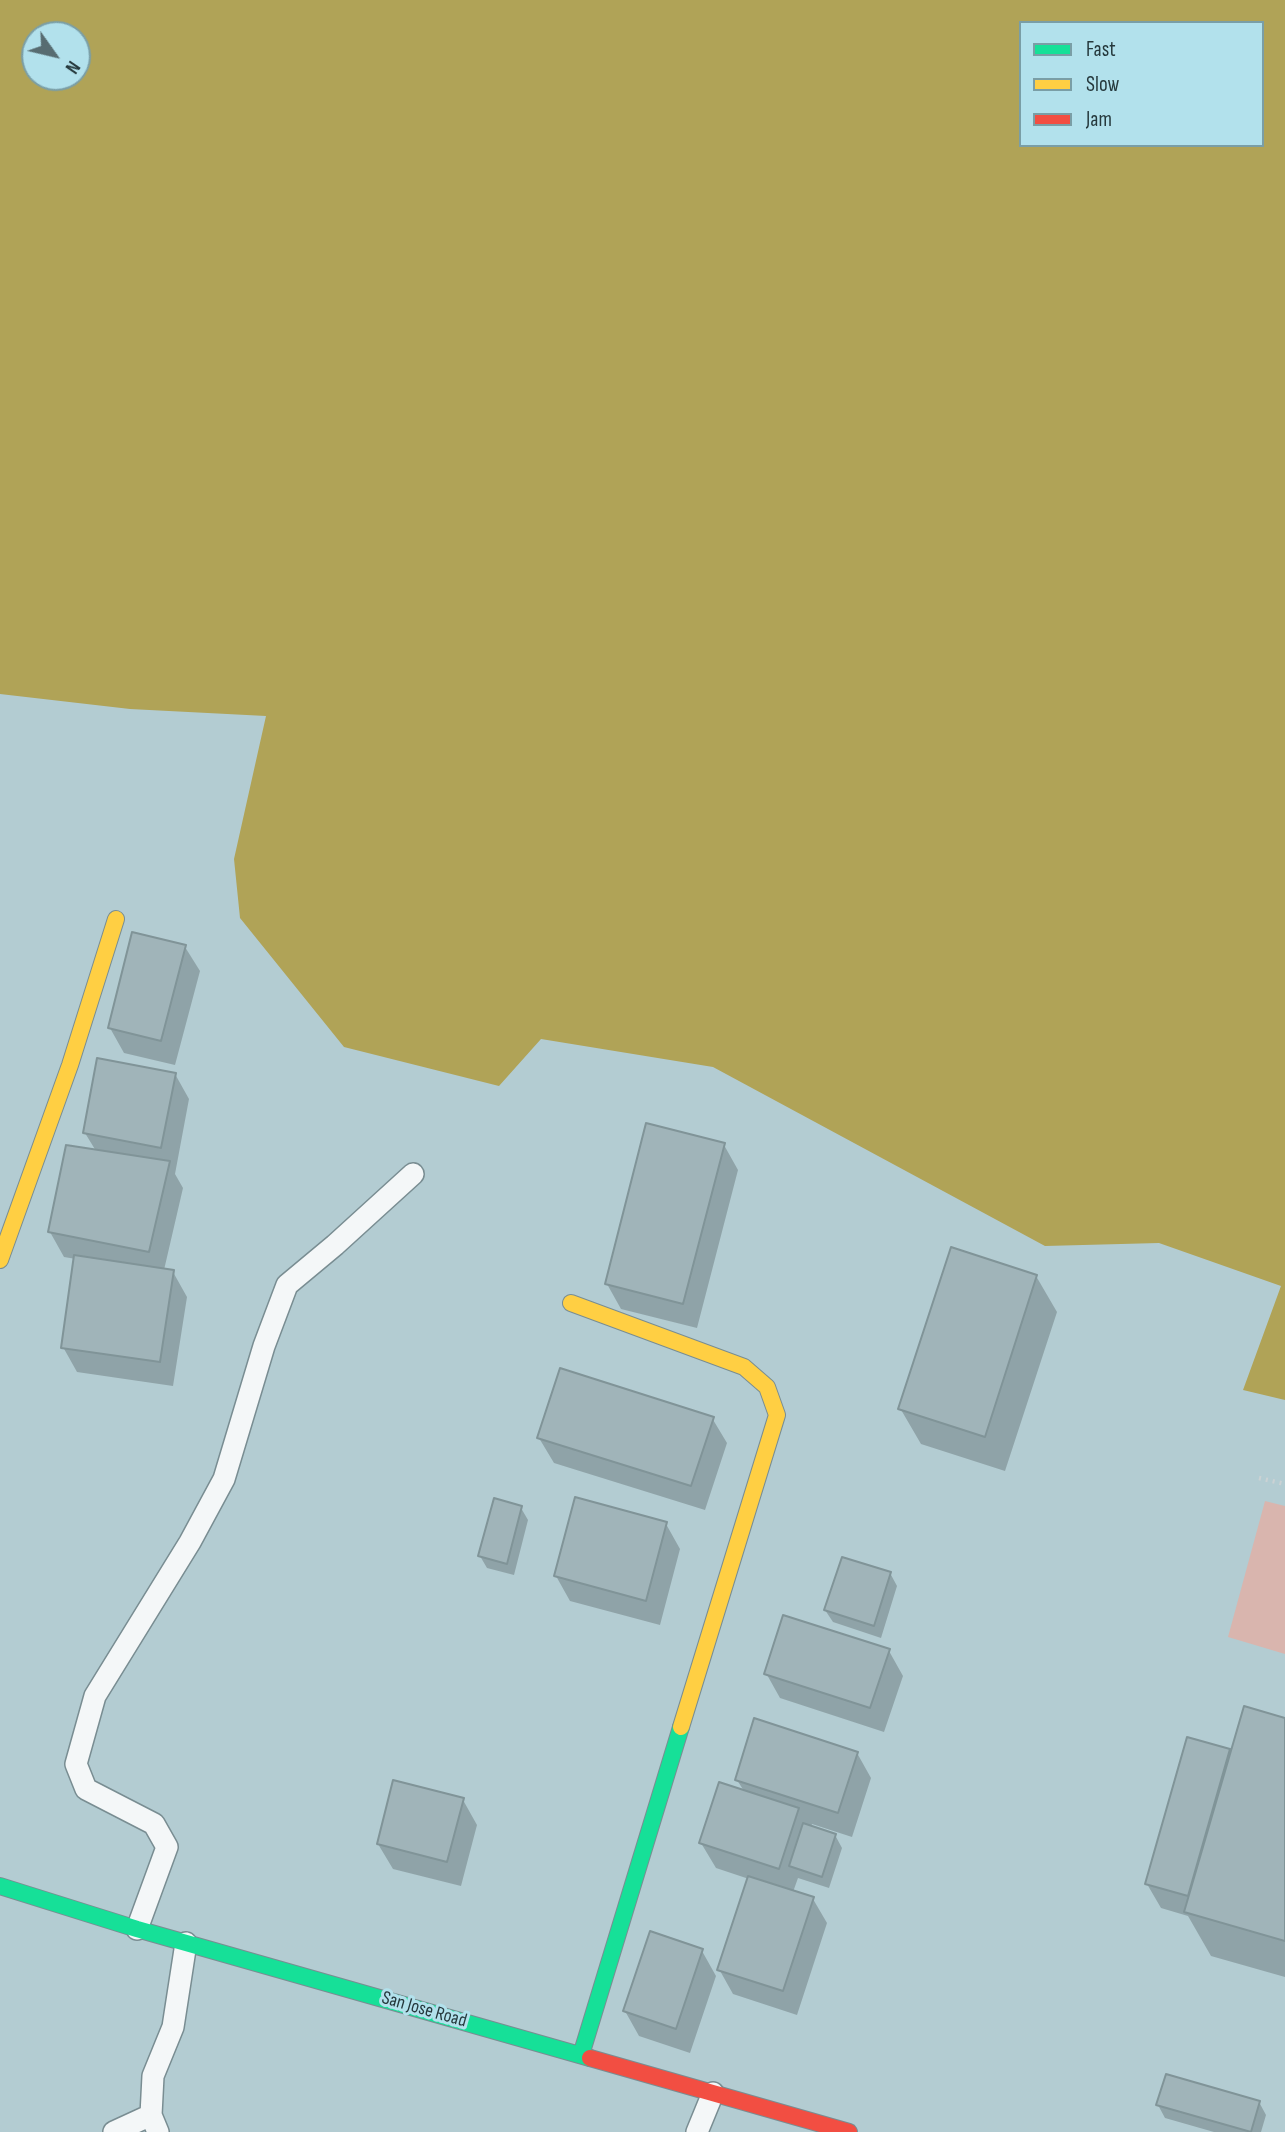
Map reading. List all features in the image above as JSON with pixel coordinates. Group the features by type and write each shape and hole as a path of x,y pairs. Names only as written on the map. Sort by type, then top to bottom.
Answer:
{"street":[{"path":"0,1260 70,1065 116,919"},
{"path":"571,1303 744,1367 767,1387 777,1415 581,2055"},
{"name":"San Jose Road","path":"0,1886 186,1943 849,2132"}],"lane":[{"path":"136,1928 166,1847 154,1824 86,1789 76,1764 94,1696 190,1542 224,1479 264,1346 287,1285 413,1174"},
{"path":"114,2132 154,2124 153,2076 173,2027 186,1943"},
{"path":"697,2132 713,2093"}],"path":[{"path":"1259,1478 1285,1484"}],"shaded area":[{"path":"0,0 1285,0 1285,1400 1243,1390 1281,1286 1159,1243 1045,1246 713,1067 541,1039 499,1086 344,1047 240,918 234,859 266,716 130,709 0,694"},
{"path":"1265,1501 1285,1506 1285,1654 1228,1637"}],"building":[{"path":"132,932 186,945 161,1041 108,1028"},
{"path":"97,1058 176,1073 161,1148 83,1133"},
{"path":"646,1123 725,1143 683,1304 605,1284"},
{"path":"66,1145 170,1161 149,1252 48,1232"},
{"path":"951,1247 1037,1275 985,1437 898,1409"},
{"path":"74,1255 174,1270 160,1362 61,1348"},
{"path":"560,1368 714,1417 691,1486 537,1438"},
{"path":"575,1497 667,1522 646,1601 554,1576"},
{"path":"494,1498 522,1506 507,1564 478,1556"},
{"path":"842,1557 891,1572 874,1626 824,1610"},
{"path":"783,1615 890,1649 870,1708 764,1674"},
{"path":"1244,1706 1285,1718 1285,1941 1184,1912"},
{"path":"754,1718 858,1752 838,1813 735,1780"},
{"path":"1187,1737 1230,1749 1188,1896 1145,1884"},
{"path":"393,1780 464,1798 447,1862 377,1844"},
{"path":"719,1782 799,1808 779,1869 699,1843"},
{"path":"803,1823 836,1834 822,1877 789,1866"},
{"path":"748,1876 814,1897 783,1991 717,1970"},
{"path":"650,1931 703,1949 676,2029 623,2011"},
{"path":"1166,2074 1260,2101 1251,2132 1156,2105"}],"traffic: fast":[{"path":"581,2055 681,1727"},
{"path":"0,1886 137,1929 590,2058"}],"traffic: slow":[{"path":"0,1260 70,1065 116,919"},
{"path":"571,1303 744,1367 767,1387 777,1415 681,1727"}],"traffic: jam":[{"path":"590,2058 849,2132"}]}
